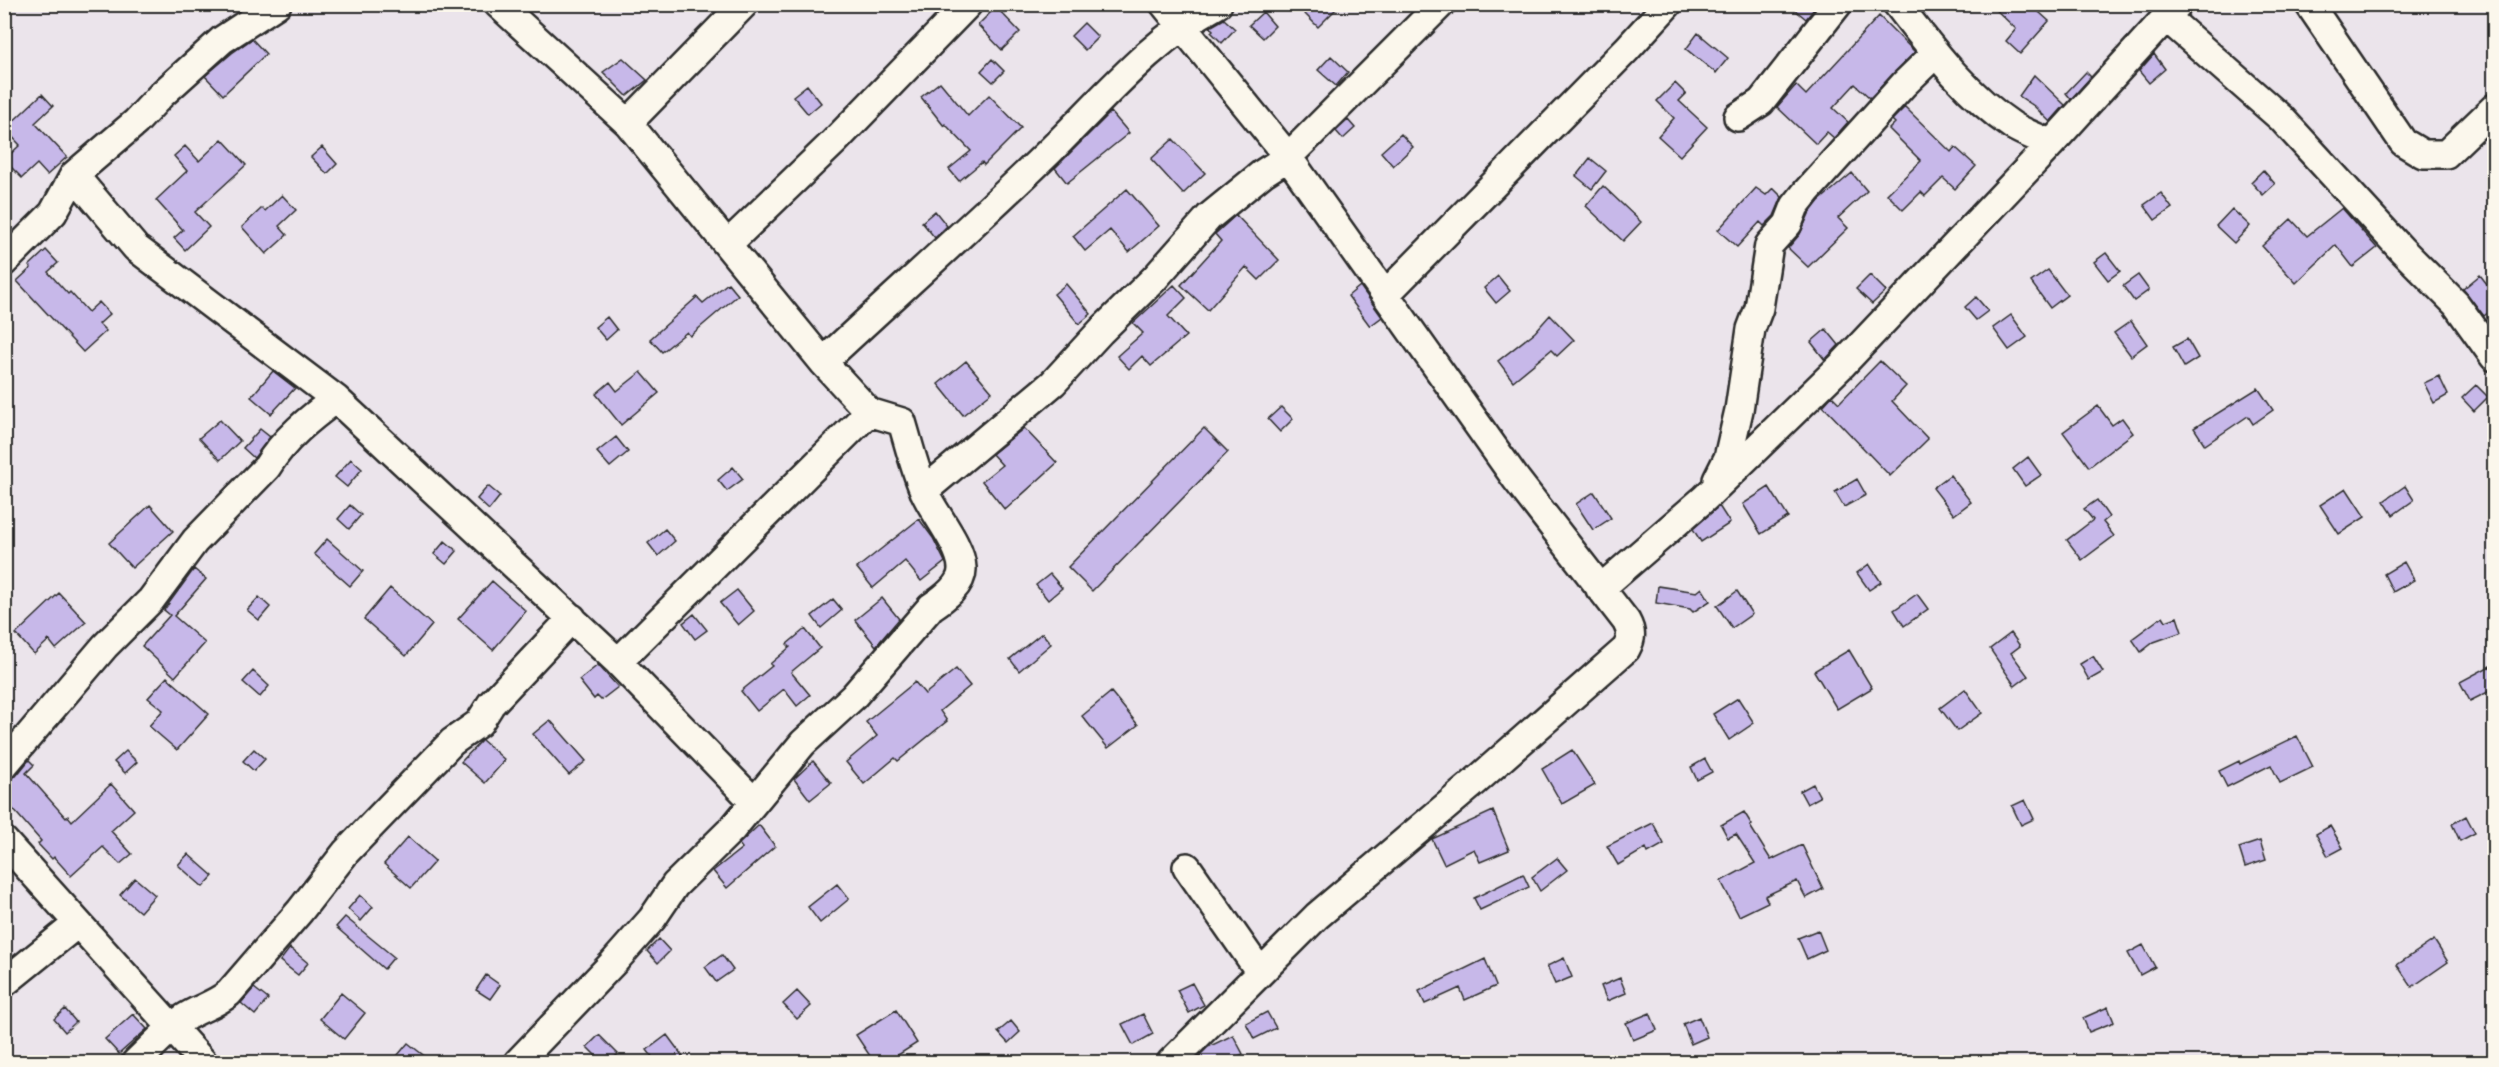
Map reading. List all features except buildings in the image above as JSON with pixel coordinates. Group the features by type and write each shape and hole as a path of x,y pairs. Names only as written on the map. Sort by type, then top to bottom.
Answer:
{"street":[{"path":"4,262 53,213 74,175 136,122 222,40 277,4"},
{"path":"498,4 628,123 823,362 869,412 902,422 924,492 957,551 962,570 956,585 943,599 931,607 853,696 803,743 732,828 675,885 651,919 614,962 518,1062"},
{"path":"628,123 744,4"},
{"path":"728,244 834,142 968,4"},
{"path":"1164,4 1288,157 1516,479 1626,621 1631,631 1626,649 1476,781 1317,916 1171,1062"},
{"path":"823,362 1049,152 1145,55 1218,4"},
{"path":"924,492 1053,383 1101,331 1155,278 1209,217 1263,173 1288,157 1441,4"},
{"path":"1386,294 1627,49 1668,4"},
{"path":"1738,117 1761,102 1838,4"},
{"path":"1897,4 1935,54 1972,94 2015,127 2051,144"},
{"path":"2309,4 2403,142 2423,154 2446,154 2494,108"},
{"path":"1600,589 1705,498 1843,364 2051,144 2172,11 2281,118 2402,250 2456,304 2494,357"},
{"path":"1705,498 1728,458 1739,410 1750,328 1759,308 1769,245 1788,224 1795,206 1807,191 1904,84 1935,54"},
{"path":"74,175 136,248 336,399 618,662 754,802"},
{"path":"4,765 105,646 151,600 195,541 267,467 275,453 290,437 336,399"},
{"path":"618,662 869,412"},
{"path":"136,1062 192,1013 218,1002 229,993 300,911 346,852 452,742 479,723 491,704 572,618"},
{"path":"4,841 203,1062"},
{"path":"1187,867 1260,972"},
{"path":"4,983 77,924"}]}
